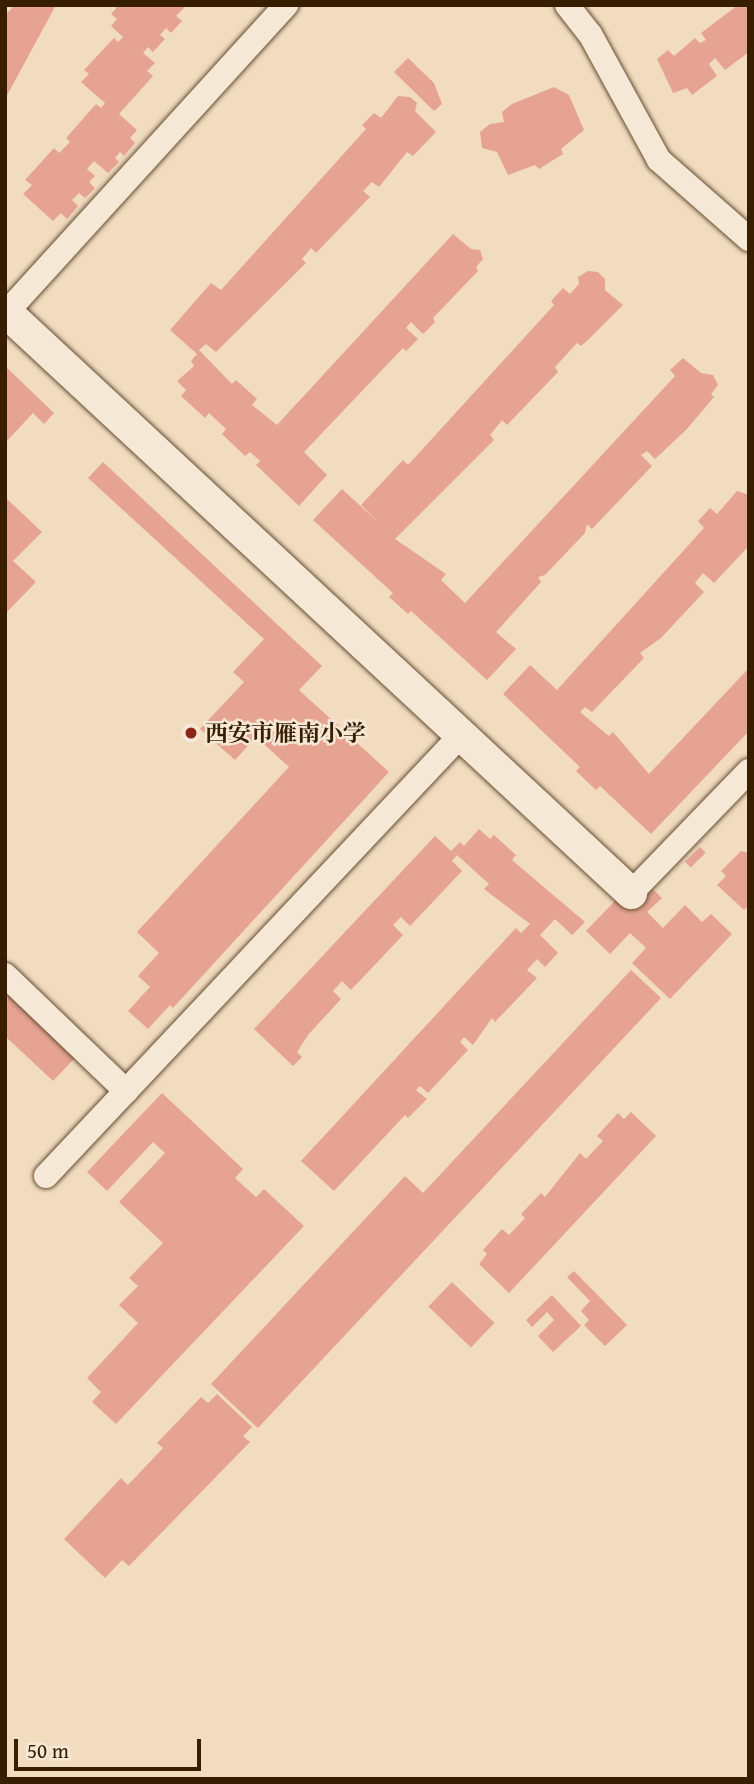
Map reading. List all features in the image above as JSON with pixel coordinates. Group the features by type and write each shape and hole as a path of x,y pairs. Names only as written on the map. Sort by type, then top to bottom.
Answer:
{"street":[{"path":"286,5 6,312 631,893 749,771"},
{"path":"567,5 590,34 659,160 749,239"},
{"path":"46,1176 461,735"},
{"path":"5,975 126,1091"}],"building":[{"path":"15,5 56,5 5,99 5,15"},
{"path":"119,5 180,5 184,8 176,16 182,21 171,33 166,28 160,35 165,39 153,52 148,47 143,53 155,63 147,71 153,76 119,114 137,130 130,138 135,143 124,156 120,152 115,158 119,162 108,173 94,161 87,169 95,176 89,182 95,188 85,198 79,193 72,200 78,206 67,219 61,213 53,221 23,194 32,185 25,180 54,148 59,153 70,142 66,138 96,104 101,108 105,103 81,82 89,74 84,70 114,38 118,42 123,37 111,26 117,19 111,14"},
{"path":"738,5 749,5 749,52 725,70 715,58 709,64 717,76 692,95 687,88 673,93 657,59 668,50 674,56 695,38 700,43 706,40 701,33"},
{"path":"408,58 434,83 442,104 434,111 394,72"},
{"path":"554,87 569,95 584,130 561,149 563,154 539,169 535,165 508,175 497,152 482,148 480,132 490,124 504,122 502,112 512,104"},
{"path":"398,96 410,97 417,103 415,111 436,132 413,156 407,152 379,187 372,182 363,191 370,197 316,253 311,248 302,259 306,263 216,352 206,344 199,350 232,384 236,380 257,399 252,405 277,425 453,234 471,249 480,250 483,259 476,267 478,271 433,318 435,322 423,334 411,322 406,328 418,339 406,351 403,348 304,452 327,475 299,506 256,465 260,461 250,452 245,456 222,434 226,429 209,413 205,418 181,396 186,390 177,381 194,366 191,361 197,354 170,330 211,283 221,290 366,129 362,125 374,113 381,118"},
{"path":"588,271 598,272 605,279 605,290 623,305 581,346 577,343 555,367 558,372 507,425 502,420 490,435 494,440 395,539 446,574 441,580 465,603 675,376 670,370 683,358 701,373 713,375 718,385 711,394 714,397 686,430 655,459 647,451 641,455 652,466 592,529 587,524 585,533 545,575 538,577 541,582 496,632 516,649 487,680 411,611 408,614 389,597 393,593 313,520 342,489 379,523 361,505 403,460 408,465 554,305 551,301 563,288 570,294 579,284 578,277"},
{"path":"5,366 54,413 44,424 33,413 5,443"},
{"path":"103,462 322,666 299,690 389,772 173,1008 170,1005 148,1029 128,1011 150,987 138,976 159,953 137,932 289,767 256,737 235,760 200,729 244,682 233,672 264,639 88,478"},
{"path":"737,491 749,495 749,546 714,583 703,573 695,583 704,592 661,638 640,653 644,658 592,712 585,707 580,712 609,736 613,732 649,774 749,668 749,731 651,834 600,786 596,790 576,771 580,767 503,694 530,665 557,690 704,528 698,521 710,508 717,514"},
{"path":"5,497 42,532 13,561 36,582 5,614"},
{"path":"479,829 490,839 494,835 516,855 512,860 585,922 572,935 555,919 540,935 558,953 545,967 537,959 527,970 537,978 495,1022 492,1018 473,1045 464,1037 460,1042 468,1050 428,1093 420,1086 416,1090 427,1099 408,1118 405,1115 334,1191 301,1161 516,928 521,933 530,924 484,889 489,884 457,855 452,861 462,871 410,926 401,917 393,925 403,935 351,990 342,981 333,991 341,999 308,1035 297,1052 302,1057 293,1066 254,1029 435,836 451,851 460,842 464,846"},
{"path":"700,847 706,853 691,868 685,862"},
{"path":"741,851 749,853 749,905 744,910 717,885 726,876 721,871"},
{"path":"639,876 662,898 647,912 663,928 685,905 702,922 711,914 732,934 670,999 632,963 646,948 630,933 610,954 586,931"},
{"path":"631,970 661,998 258,1428 211,1384 405,1176 423,1193"},
{"path":"8,993 75,1058 53,1081 5,1036"},
{"path":"162,1093 243,1169 235,1178 256,1197 264,1189 304,1226 116,1424 92,1402 101,1392 87,1378 138,1323 119,1305 138,1286 129,1278 163,1243 119,1202 165,1153 153,1142 107,1191 87,1172"},
{"path":"631,1112 656,1136 509,1293 479,1264 487,1254 483,1250 502,1229 509,1235 525,1218 521,1214 541,1193 545,1197 580,1153 586,1159 603,1141 597,1136 618,1113 624,1119"},
{"path":"574,1271 627,1325 605,1346 584,1325 589,1320 581,1311 590,1301 567,1277"},
{"path":"452,1282 494,1323 471,1347 428,1306"},
{"path":"552,1295 581,1326 553,1352 538,1336 554,1320 547,1312 532,1327 526,1320"},
{"path":"217,1394 252,1427 243,1436 250,1442 129,1566 122,1560 105,1578 64,1539 121,1478 128,1485 163,1448 157,1443 201,1397 208,1403"}],"place":[{"name":"西安市雁南小学","path":"191,733"}]}
